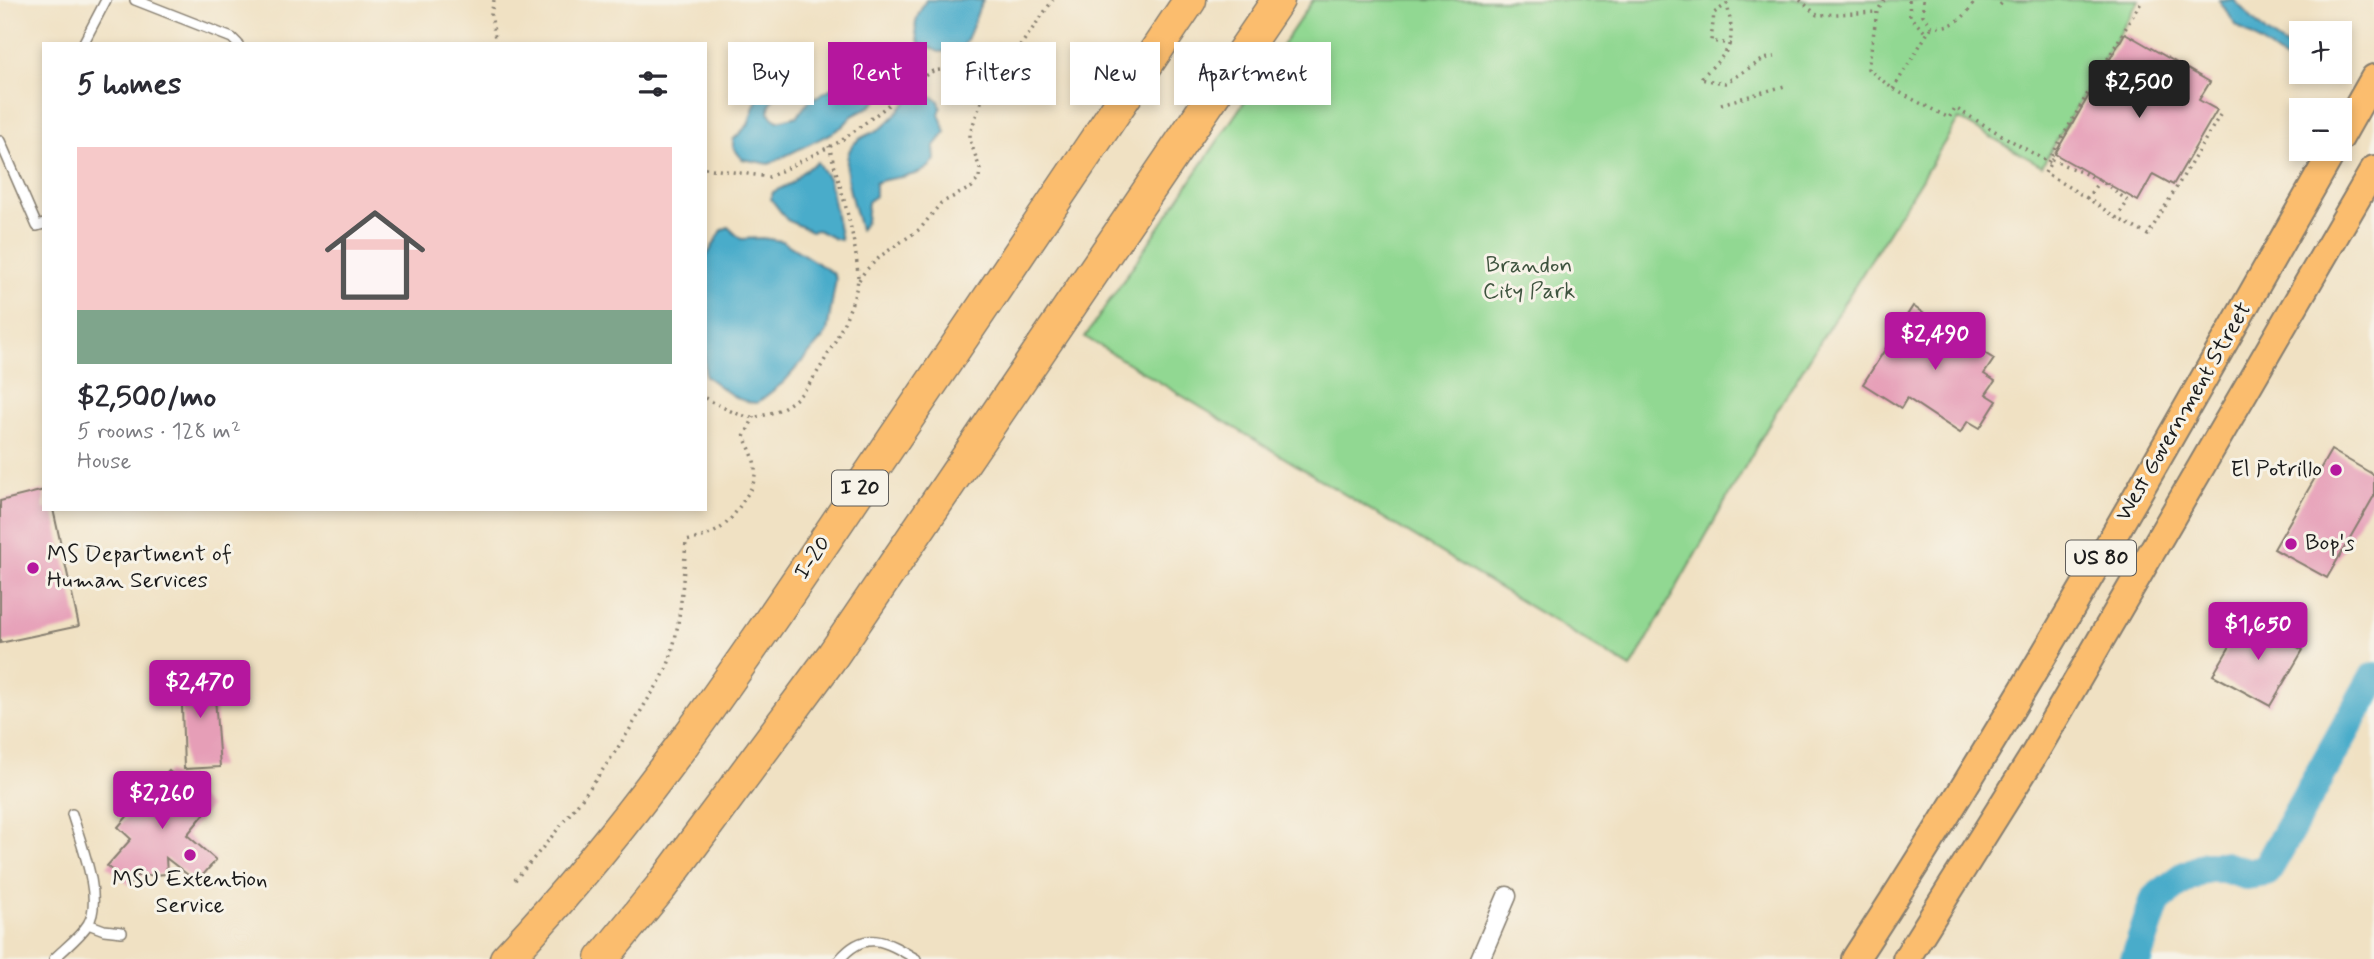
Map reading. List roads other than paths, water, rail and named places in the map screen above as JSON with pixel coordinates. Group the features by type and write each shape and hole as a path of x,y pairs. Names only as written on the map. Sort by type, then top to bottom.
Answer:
{"highway":[{"name":"I-20","path":"506,959 547,915 662,772 766,627 1190,0"},
{"path":"602,959 662,887 833,655 1278,0"}],"main road":[{"path":"2352,117 2374,78"},
{"name":"West Government Street","path":"1855,959 1970,781 2327,161"},
{"name":"West Government Street","path":"1906,959 2101,642 2374,169"},
{"path":"2064,620 2101,642"}],"street":[{"path":"1480,959 1507,896"}],"lane":[{"path":"84,42 106,0"},
{"path":"135,0 232,38 236,42"},
{"path":"0,142 37,226 42,224"},
{"path":"54,959 88,924 95,907 88,867 72,814"},
{"path":"88,924 104,930 122,932"},
{"path":"840,959 853,946 865,940 892,945 916,959"}],"water":[{"path":"926,0 983,0 965,42 941,42 941,52 927,47 927,42 919,42 916,21"},
{"path":"2219,0 2234,0 2266,33 2289,48 2289,63 2236,25"},
{"path":"828,90 828,105 872,105 852,116 832,133 769,164 742,159 733,147 733,140 748,125 754,105 770,105 769,113 778,121 797,116 806,105 814,105 814,98"},
{"path":"927,94 939,101 939,114 946,132 934,147 935,160 923,171 875,183 875,196 868,202 866,222 860,230 847,176 848,154 859,139 884,126 904,105 927,105"},
{"path":"817,162 829,180 841,240 787,220 771,199 773,192 792,183"},
{"path":"728,227 741,239 782,241 833,273 836,279 827,332 784,382 757,403 736,397 707,377 707,256 722,230"}],"waterway":[{"path":"2136,959 2156,899 2185,877 2207,867 2224,867 2246,874 2266,871 2374,678"}],"place":[{"name":"El Potrillo","path":"2336,470"},
{"name":"Bop's","path":"2291,544"},
{"name":"MS Department of Human Services","path":"33,568"},
{"name":"MSU Extention Service","path":"190,855"}],"park label":[{"name":"Brandon City Park","path":"1529,279"}]}
